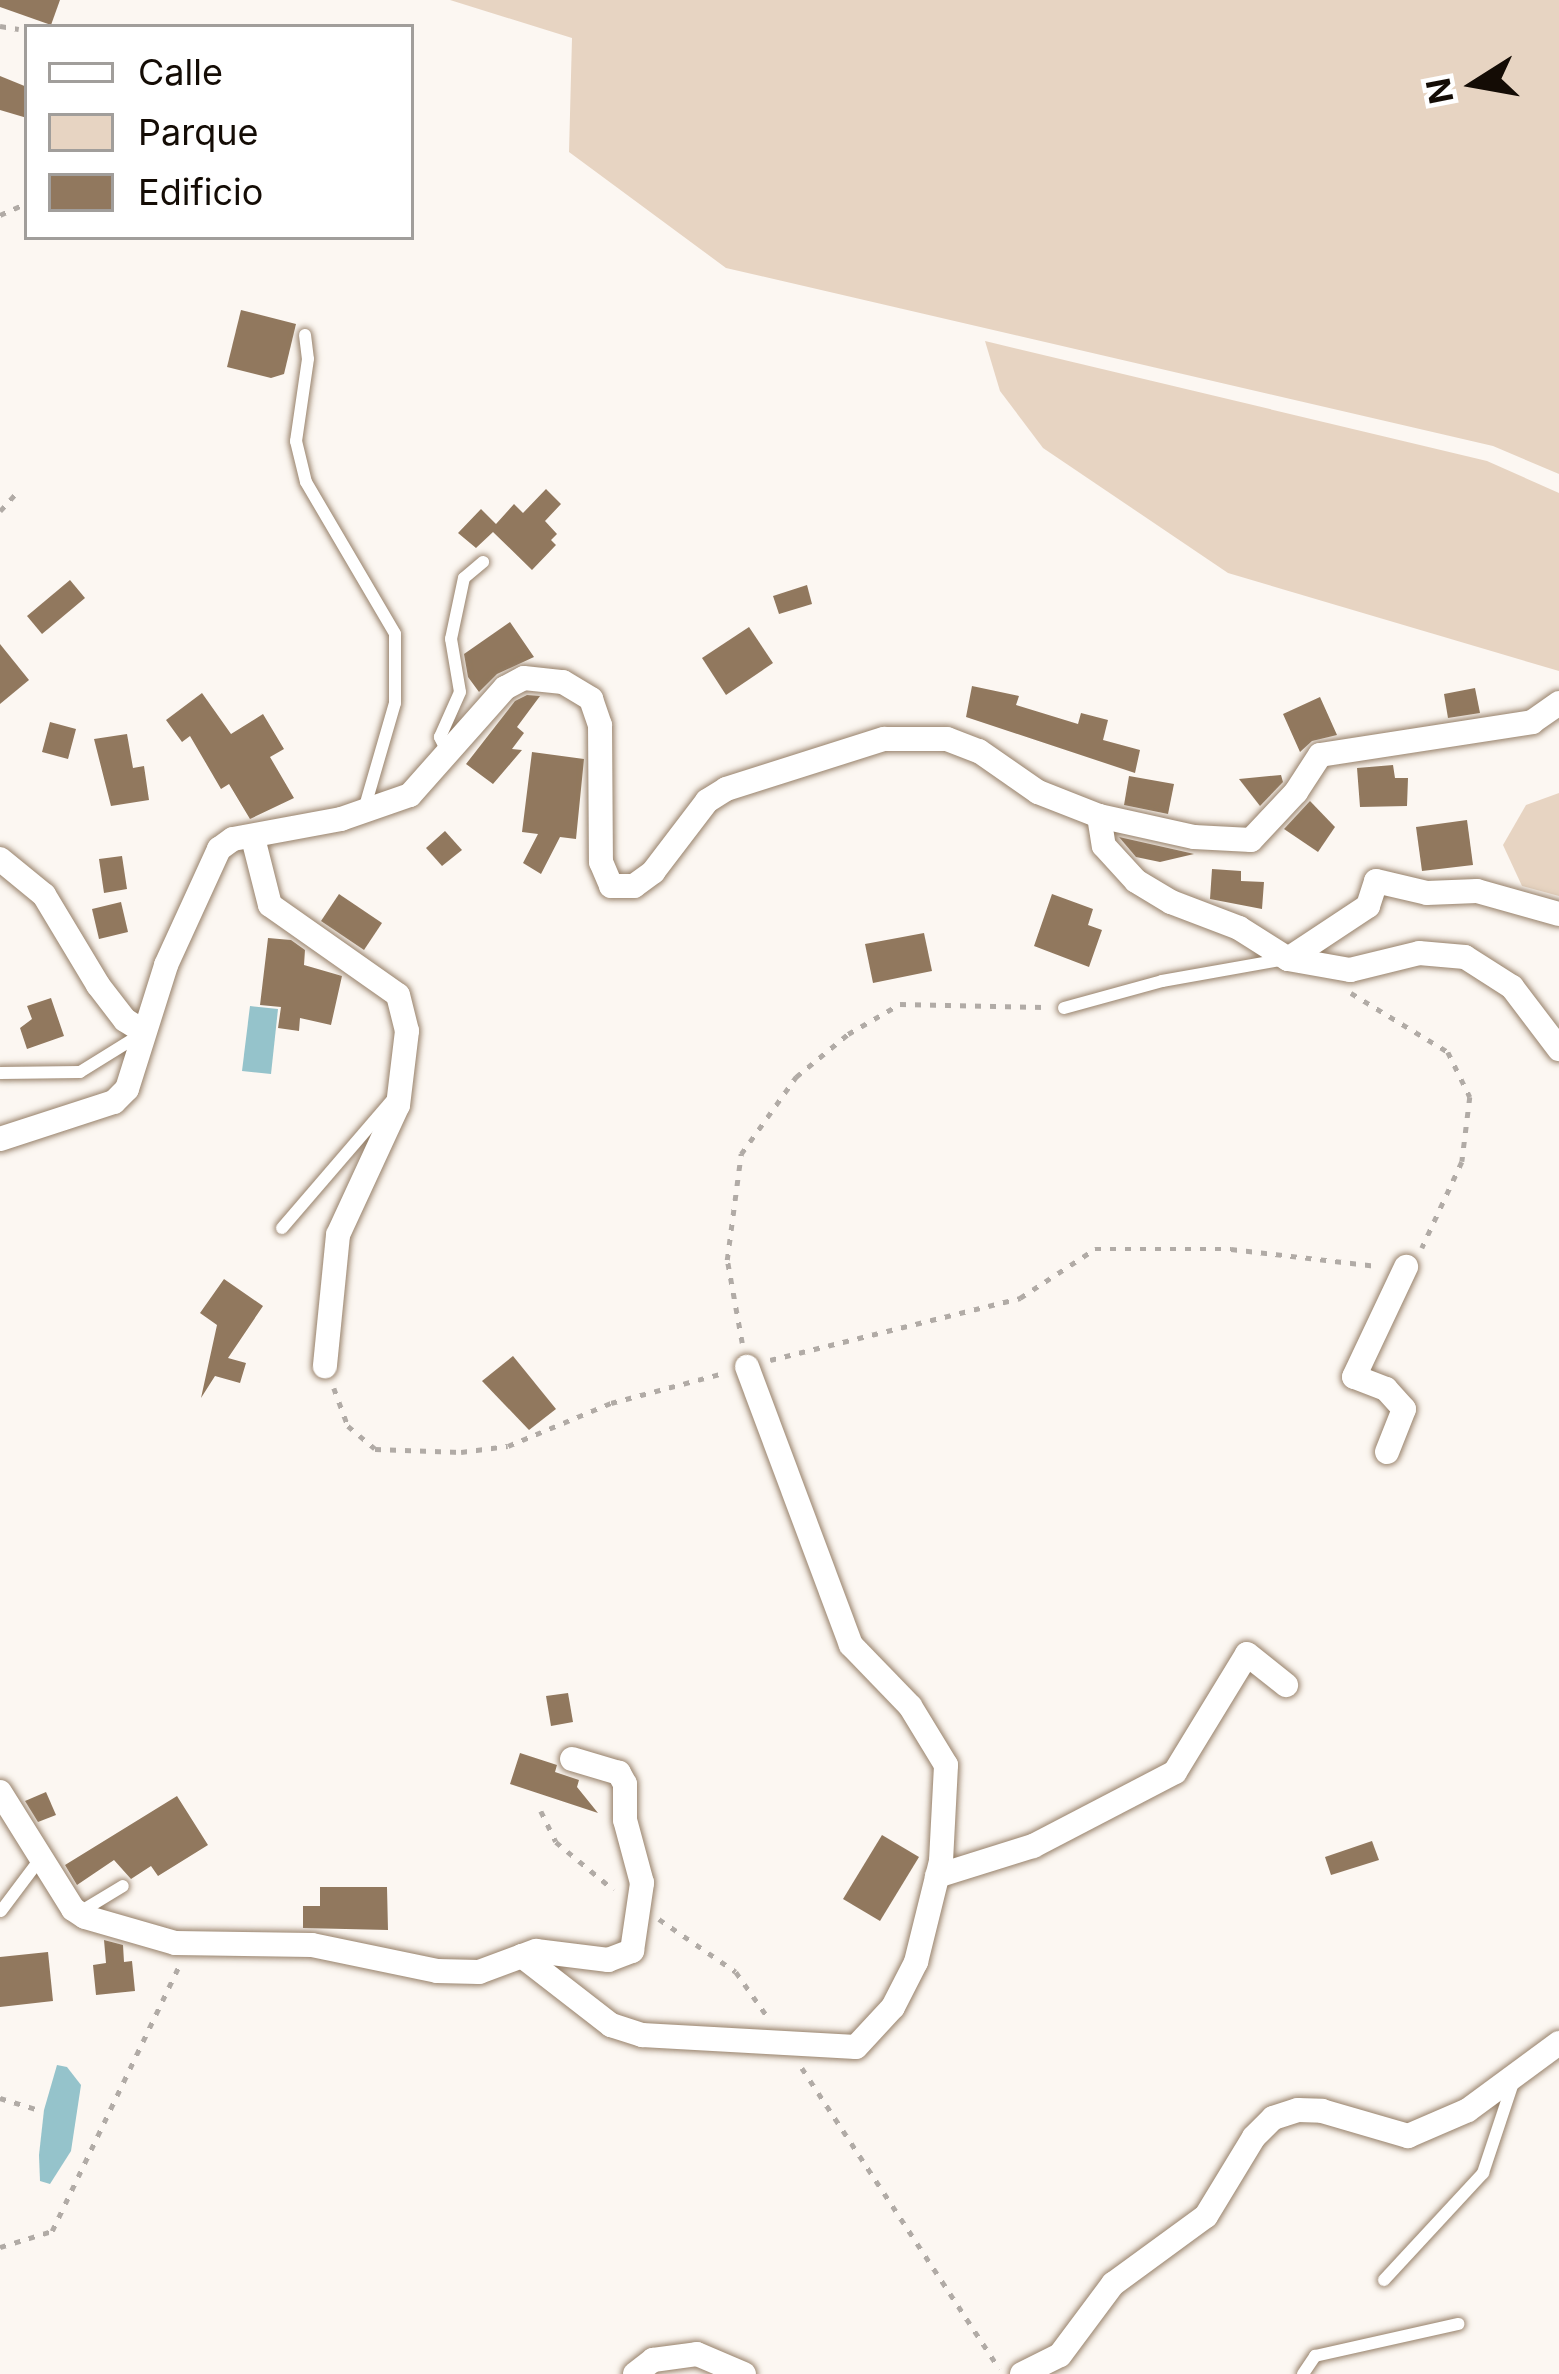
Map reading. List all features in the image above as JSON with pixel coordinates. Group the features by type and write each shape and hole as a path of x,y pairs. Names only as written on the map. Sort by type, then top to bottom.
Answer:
{"street":[{"path":"0,1139 113,1102 127,1089 166,964 219,848 233,839 364,811 410,795 506,688 524,678 563,682 590,699 600,725 601,862 611,886 634,886 652,872 707,801 726,789 884,739 946,739 979,751 1038,792 1099,815 1194,837 1251,840 1296,792 1320,754 1532,722 1559,703"},
{"path":"1099,815 1104,846 1136,881 1193,912 1239,928 1288,959 1350,970 1419,953 1465,957 1512,988 1559,1049"},
{"path":"253,838 270,905 398,995 407,1031 400,1090 338,1235 325,1366"},
{"path":"0,859 44,895 98,986 125,1020 144,1032"},
{"path":"1288,959 1368,906 1376,881 1427,893 1477,891 1559,914"},
{"path":"1387,1452 1405,1409 1386,1389 1354,1377 1406,1267"},
{"path":"522,1956 611,2025 642,2035 847,2050 892,2007 916,1962 937,1876 946,1765 910,1706 850,1645 747,1366"},
{"path":"937,1876 1033,1846 1175,1772 1247,1654 1286,1685"},
{"path":"0,1792 79,1913 191,1943 312,1945 437,1971 479,1972 536,1952 608,1960 629,1954 642,1883 625,1820 623,1777 572,1759"},
{"path":"1022,2374 1060,2355 1113,2284 1207,2216 1254,2137 1273,2118 1298,2110 1322,2111 1408,2136 1443,2125 1559,2043"},
{"path":"635,2374 653,2360 698,2354 744,2374"}],"lane":[{"path":"305,335 308,359 296,441 305,482 394,634 395,703 364,811"},
{"path":"448,754 440,737 460,692 451,639 464,578 483,562"},
{"path":"1064,1008 1162,981 1288,959"},
{"path":"0,1073 80,1072 144,1032"},
{"path":"282,1228 400,1090"},
{"path":"1,1911 41,1858"},
{"path":"79,1913 123,1886"},
{"path":"1384,2280 1483,2173 1516,2076"},
{"path":"1303,2374 1315,2356 1458,2324"}],"path":[{"path":"0,26 19,29"},
{"path":"0,511 16,493"},
{"path":"325,1366 348,1426 375,1449 412,1454 508,1446 611,1403 1020,1298 1095,1249 1231,1249 1406,1267 1428,1240 1462,1162 1471,1097 1448,1052 1348,992"},
{"path":"747,1366 727,1260 742,1154 796,1077 848,1034 900,1004 1064,1008"},
{"path":"541,1811 556,1842 736,1972 1004,2374"},
{"path":"0,2247 52,2230 191,1943"},
{"path":"0,2098 36,2109"}],"green space":[{"path":"450,0 1559,0 1559,474 1493,446 726,268 569,152 572,38"},
{"path":"985,341 1487,461 1559,493 1559,671 1228,573 1043,448 1000,391"},
{"path":"1559,793 1559,896 1522,886 1503,845 1526,805"}],"water":[{"path":"250,1006 278,1009 271,1074 242,1071"},
{"path":"57,2065 67,2067 81,2085 71,2151 50,2184 40,2181 39,2155 44,2110"}],"building":[{"path":"0,0 60,0 51,24 0,7"},
{"path":"0,76 24,86 24,117 0,110"},
{"path":"241,310 296,324 284,374 271,378 227,367"},
{"path":"546,489 561,504 545,521 557,534 551,540 556,545 532,570 493,532 476,548 458,533 481,509 496,524 514,504 523,513"},
{"path":"70,580 85,598 42,634 27,616"},
{"path":"807,585 812,604 779,614 773,596"},
{"path":"510,622 534,657 497,674 479,692 468,677 464,654"},
{"path":"749,627 773,663 726,695 702,658"},
{"path":"0,644 29,680 0,704"},
{"path":"972,686 1019,696 1016,705 1078,724 1081,713 1108,720 1103,740 1140,750 1135,773 966,717"},
{"path":"1475,688 1480,713 1448,718 1444,694"},
{"path":"202,693 231,734 263,714 284,749 270,757 294,798 250,819 229,784 221,789 190,736 182,742 166,720"},
{"path":"540,696 517,727 524,733 512,749 522,750 493,784 466,764 515,701"},
{"path":"1320,697 1337,735 1312,741 1300,752 1283,714"},
{"path":"50,722 76,729 68,759 42,752"},
{"path":"127,734 133,768 144,766 149,800 111,806 94,739"},
{"path":"532,752 584,759 576,839 560,837 541,874 523,863 538,834 522,832"},
{"path":"1393,765 1395,778 1408,778 1407,806 1360,807 1357,768"},
{"path":"1281,775 1283,782 1260,806 1239,779"},
{"path":"1129,776 1174,784 1168,814 1124,805"},
{"path":"1310,801 1335,827 1318,852 1284,829"},
{"path":"1467,820 1473,865 1422,871 1416,827"},
{"path":"445,831 462,850 442,866 426,848"},
{"path":"1119,837 1194,854 1160,862 1136,857"},
{"path":"122,856 127,889 104,893 99,859"},
{"path":"1212,869 1241,871 1241,881 1264,882 1262,909 1210,899"},
{"path":"339,894 382,923 364,950 321,921"},
{"path":"1052,894 1093,909 1088,925 1102,930 1089,967 1034,946"},
{"path":"121,902 128,932 99,939 92,909"},
{"path":"924,933 932,971 873,983 865,944"},
{"path":"268,938 291,940 305,950 304,965 342,976 331,1025 300,1018 299,1031 278,1028 281,1007 260,1005"},
{"path":"51,998 64,1036 27,1049 20,1028 32,1019 27,1006"},
{"path":"224,1279 263,1306 228,1358 246,1363 240,1383 215,1376 201,1398 217,1325 200,1313"},
{"path":"513,1356 556,1409 529,1430 482,1381"},
{"path":"568,1693 573,1722 551,1726 546,1696"},
{"path":"520,1753 557,1765 555,1772 579,1780 577,1787 598,1813 510,1784"},
{"path":"46,1792 56,1815 38,1822 25,1801"},
{"path":"177,1796 208,1845 158,1876 151,1866 131,1879 114,1860 77,1885 65,1865"},
{"path":"882,1835 919,1857 880,1921 843,1899"},
{"path":"1372,1841 1379,1860 1331,1875 1325,1857"},
{"path":"320,1887 387,1887 388,1930 303,1928 303,1906 320,1906"},
{"path":"104,1940 123,1945 124,1962 132,1961 135,1991 96,1995 93,1965 106,1963"},
{"path":"48,1952 53,2001 0,2007 0,1957"}]}
